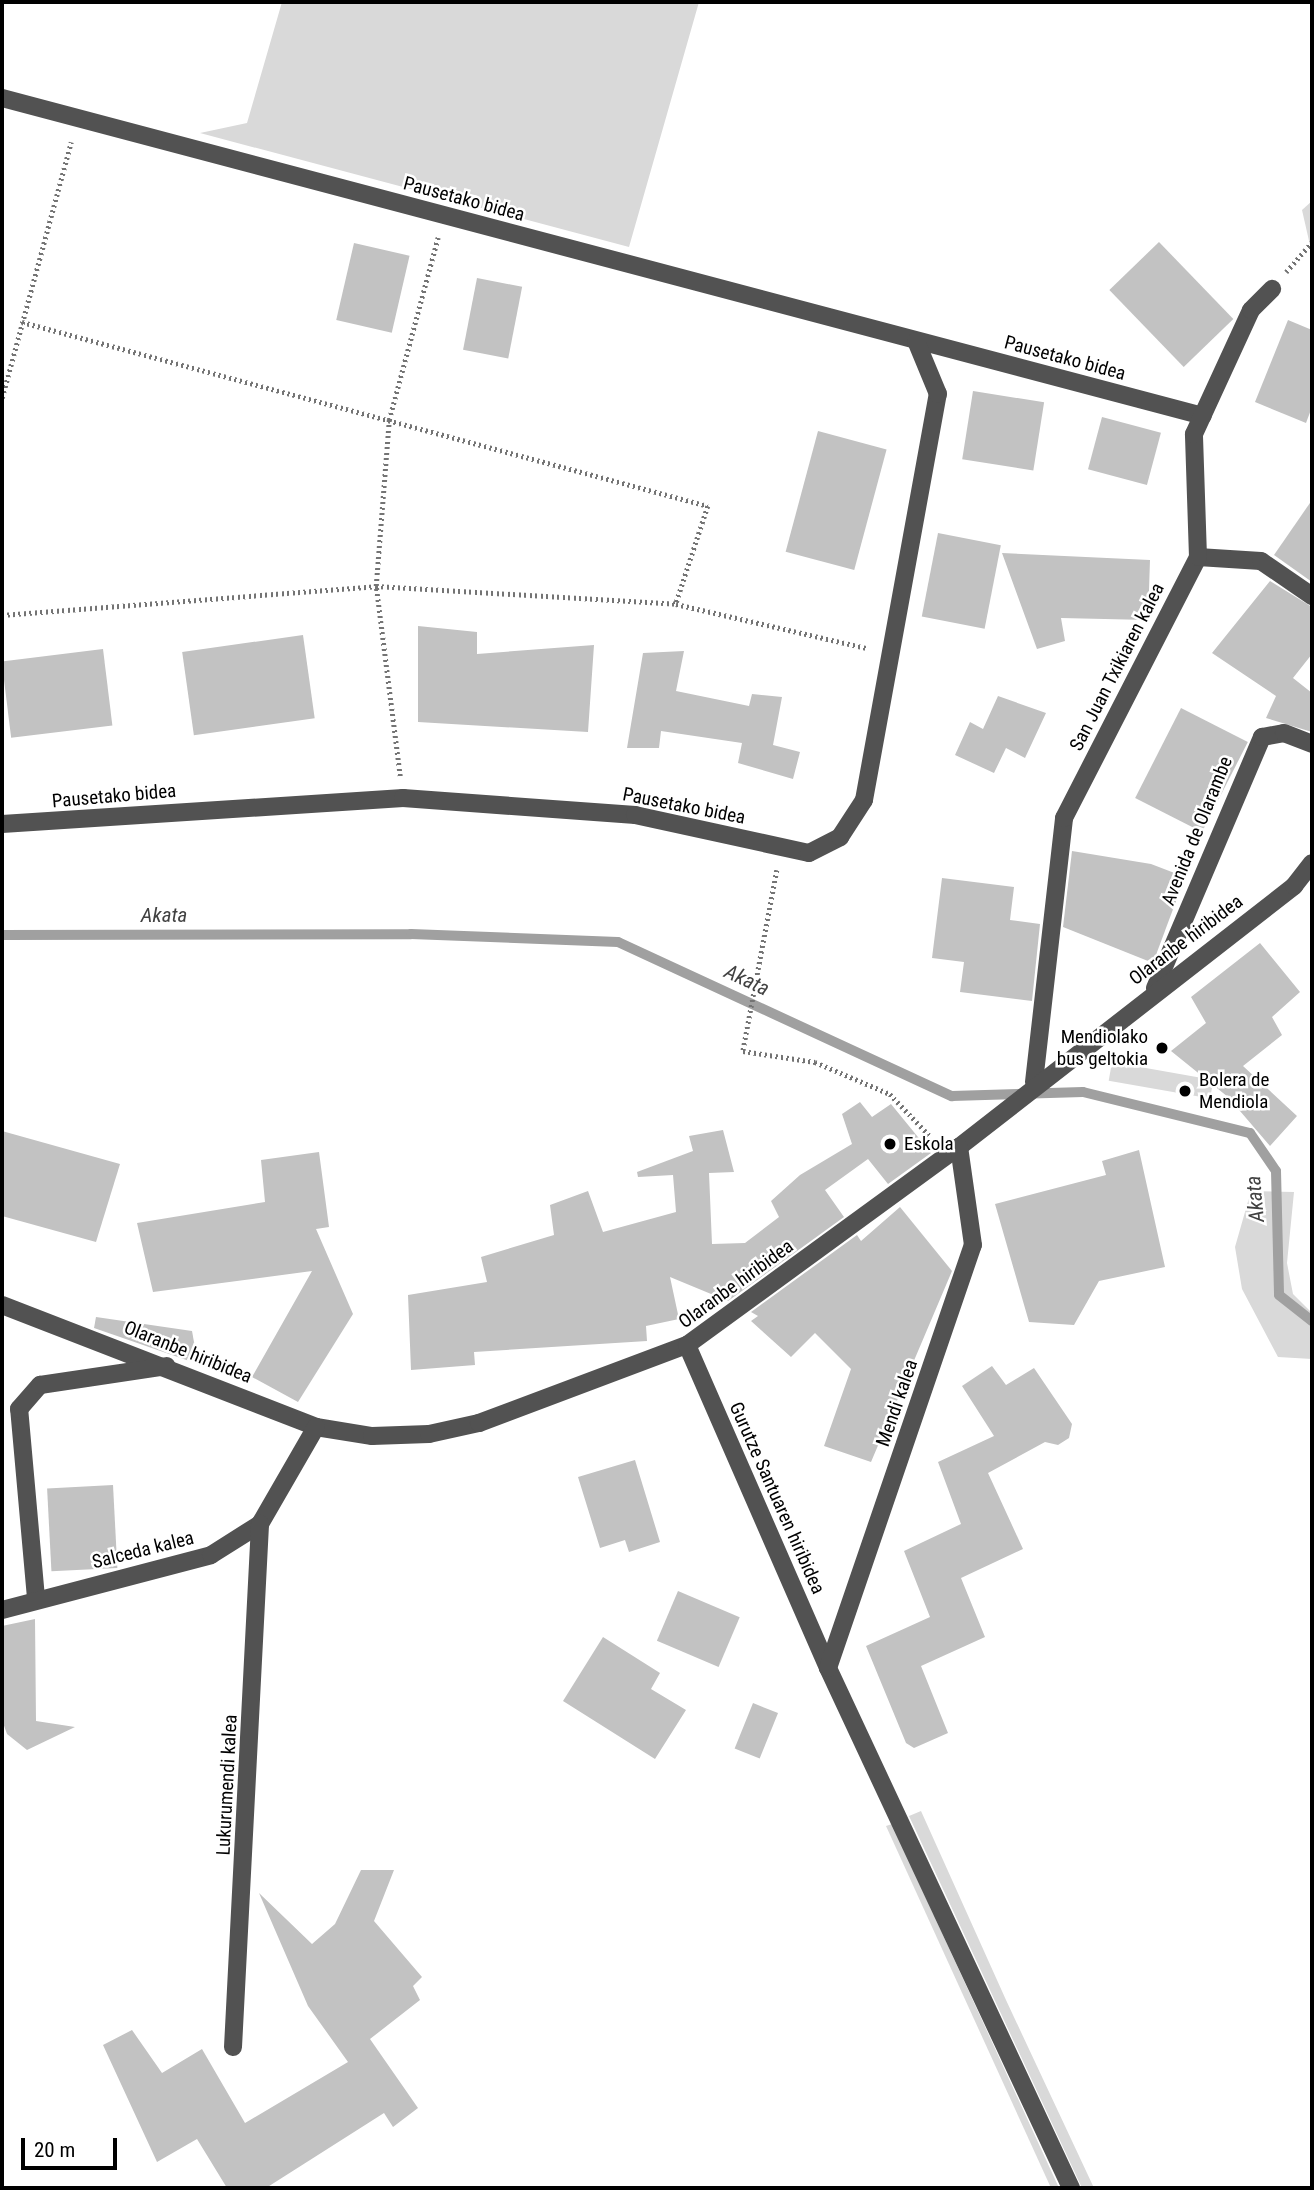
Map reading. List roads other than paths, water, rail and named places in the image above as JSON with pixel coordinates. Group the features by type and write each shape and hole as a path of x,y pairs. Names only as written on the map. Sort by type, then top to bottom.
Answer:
{"street":[{"name":"Pausetako bidea","path":"2,99 1203,416"},
{"name":"San Juan Txikiaren kalea","path":"1034,1082 1064,818 1198,557 1194,435 1251,310 1272,289"},
{"name":"Pausetako bidea","path":"2,824 403,797 635,815 809,853 840,837 864,800 939,394 916,341"},
{"path":"1198,557 1261,561 1312,596"},
{"name":"Avenida de Olarambe","path":"1154,990 1262,737 1284,733 1312,744"},
{"name":"Olaranbe hiribidea","path":"2,1305 170,1366 316,1427 372,1436 429,1434 479,1423 687,1345 953,1151 1034,1082 1294,886 1312,863"},
{"name":"Mendi kalea","path":"828,1668 973,1245 953,1151"},
{"name":"Gurutze Santuaren hiribidea","path":"687,1345 828,1668 1071,2188"},
{"path":"36,1598 19,1409 40,1385 170,1366"},
{"name":"Salceda kalea","path":"2,1610 36,1598 211,1555 260,1524 316,1427"},
{"name":"Lukurumendi kalea","path":"233,2047 260,1524"}],"waterway":[{"name":"Akata","path":"2,935 411,934 618,942 952,1096 1083,1092 1250,1133 1276,1171 1279,1295 1312,1321"}],"place":[{"name":"Mendiolako bus geltokia","path":"1162,1048"},
{"name":"Bolera de Mendiola","path":"1185,1091"},
{"name":"Eskola","path":"890,1144"}]}
